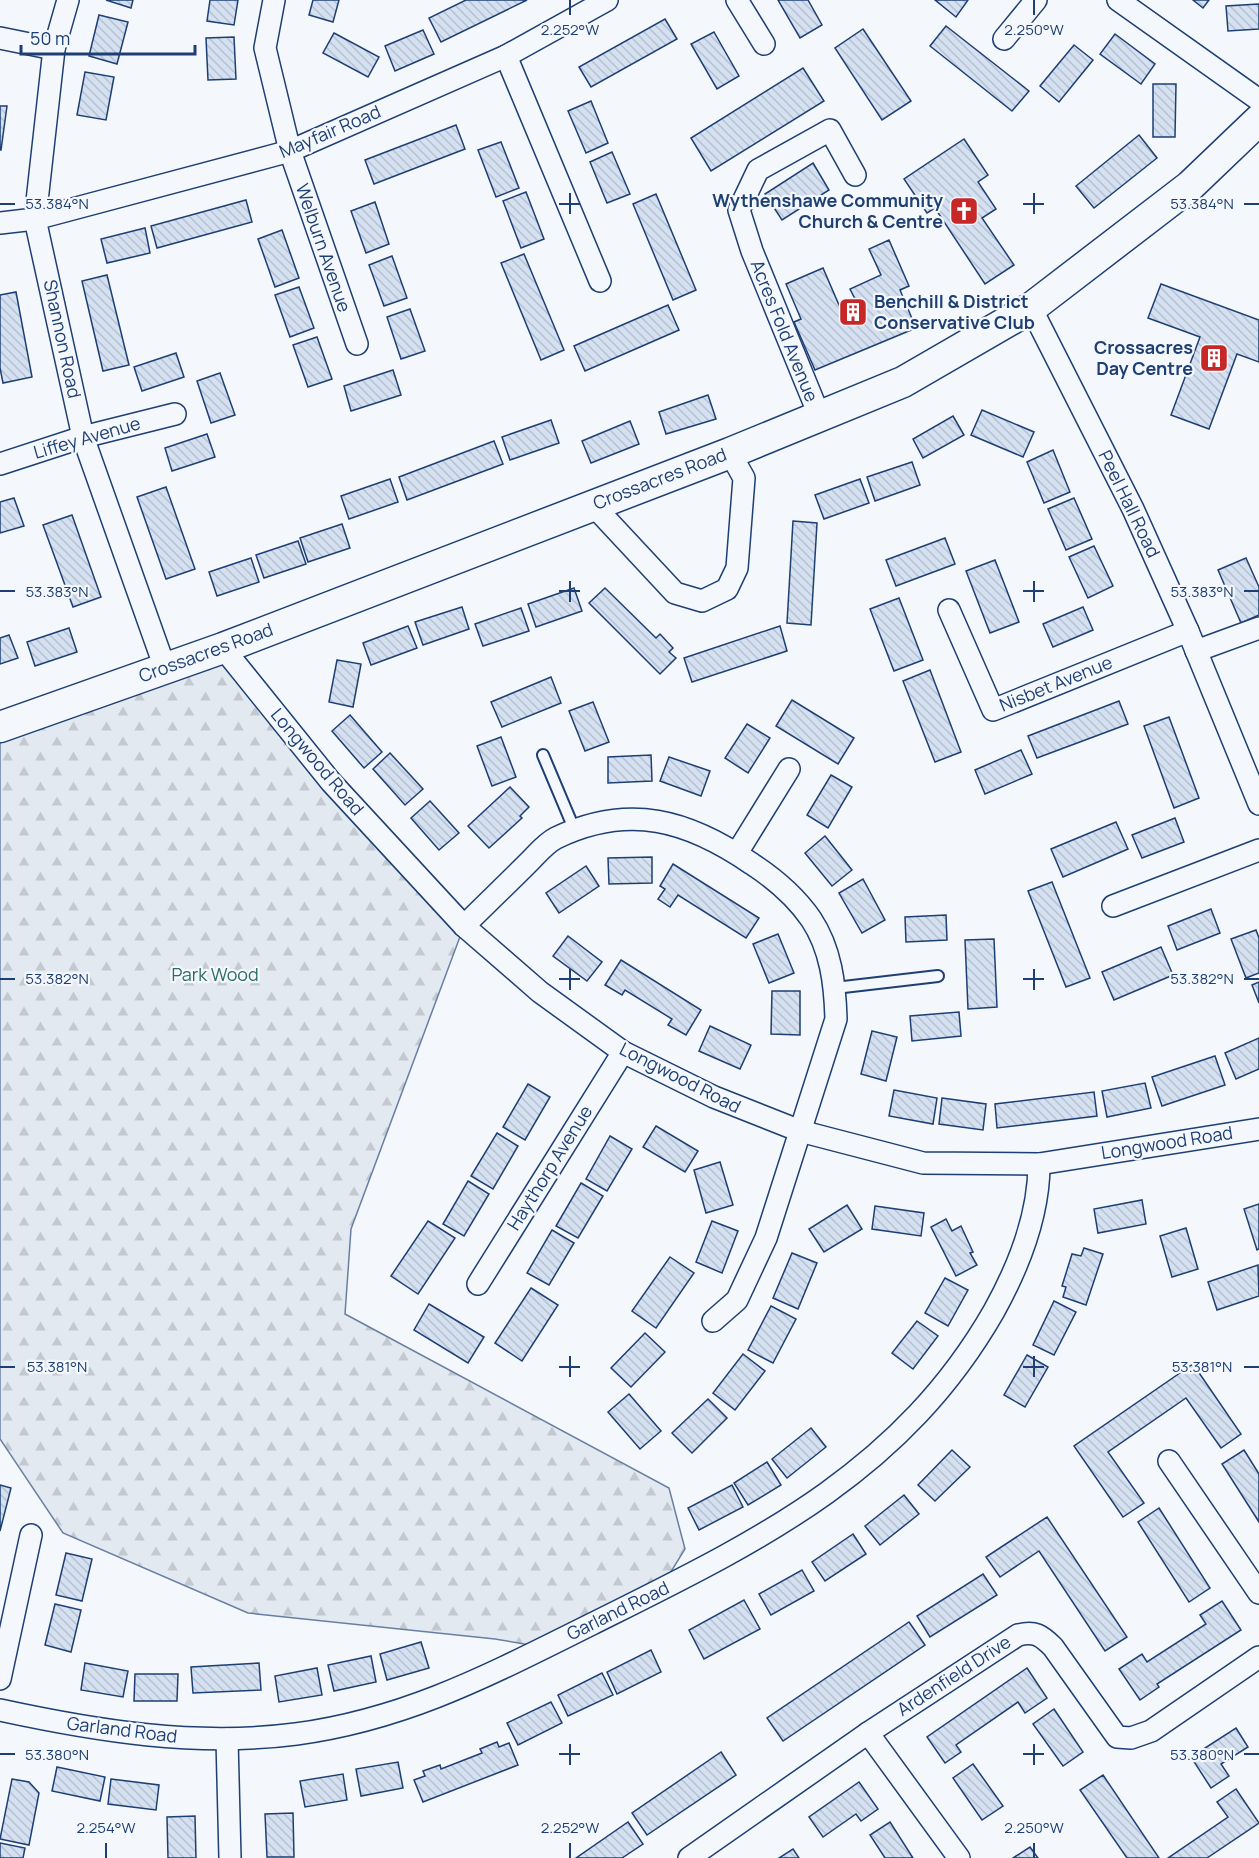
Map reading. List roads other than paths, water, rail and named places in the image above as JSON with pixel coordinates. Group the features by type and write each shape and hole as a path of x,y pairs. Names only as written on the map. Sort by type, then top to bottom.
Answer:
{"street":[{"name":"Shannon Road","path":"68,0 54,50 36,219 83,437 165,668"},
{"name":"Welburn Avenue","path":"274,0 265,48 290,151 357,344"},
{"name":"Mayfair Road","path":"0,223 36,219 290,151 506,56 607,0"},
{"path":"737,0 764,44"},
{"path":"1004,39 1036,0"},
{"path":"1118,0 1259,100"},
{"path":"0,38 54,50"},
{"path":"506,56 600,280"},
{"name":"Crossacres Road","path":"0,727 223,648 730,453 903,382 1031,308 1190,186 1259,120"},
{"name":"Acres Fold Avenue","path":"819,415 752,251 739,210 758,170 831,130 855,176"},
{"name":"Peel Hall Road","path":"1031,308 1133,509 1188,631 1259,804"},
{"name":"Liffey Avenue","path":"0,464 83,437 175,414"},
{"path":"593,505 675,593 702,601 727,590 737,568 744,478 730,453"},
{"name":"Nisbet Avenue","path":"949,610 993,710 1188,631"},
{"path":"1196,651 1259,628"},
{"name":"Longwood Road","path":"223,648 331,782 464,926 540,992 623,1052 714,1097 800,1131 923,1163 1039,1164 1259,1129"},
{"path":"737,854 789,769"},
{"path":"464,926 554,839 601,821 651,819 695,830 737,854 779,882 812,920 829,957 835,988 836,1019 766,1238 737,1300 713,1321"},
{"path":"1113,906 1259,850"},
{"name":"Haythorp Avenue","path":"478,1284 623,1052"},
{"name":"Garland Road","path":"0,1710 148,1737 227,1739 295,1734 360,1722 441,1697 521,1661 715,1563 795,1517 887,1447 933,1398 972,1349 1005,1291 1028,1235 1039,1188 1039,1164"},
{"path":"1169,1461 1259,1593"},
{"path":"0,1678 31,1535"},
{"name":"Ardenfield Drive","path":"689,1858 868,1733 1018,1635 1031,1632 1040,1635 1053,1647 1117,1737 1131,1738 1151,1731 1259,1657"},
{"path":"868,1733 959,1858"},
{"path":"227,1739 230,1858"}],"lane":[{"path":"543,755 575,831"},
{"path":"835,988 938,976"}],"place":[{"name":"Wythenshawe Community Church & Centre","path":"964,211"},
{"name":"Benchill & District Conservative Club","path":"853,312"},
{"name":"Crossacres Day Centre","path":"1214,358"}],"park label":[{"name":"Park Wood","path":"215,975"}]}
